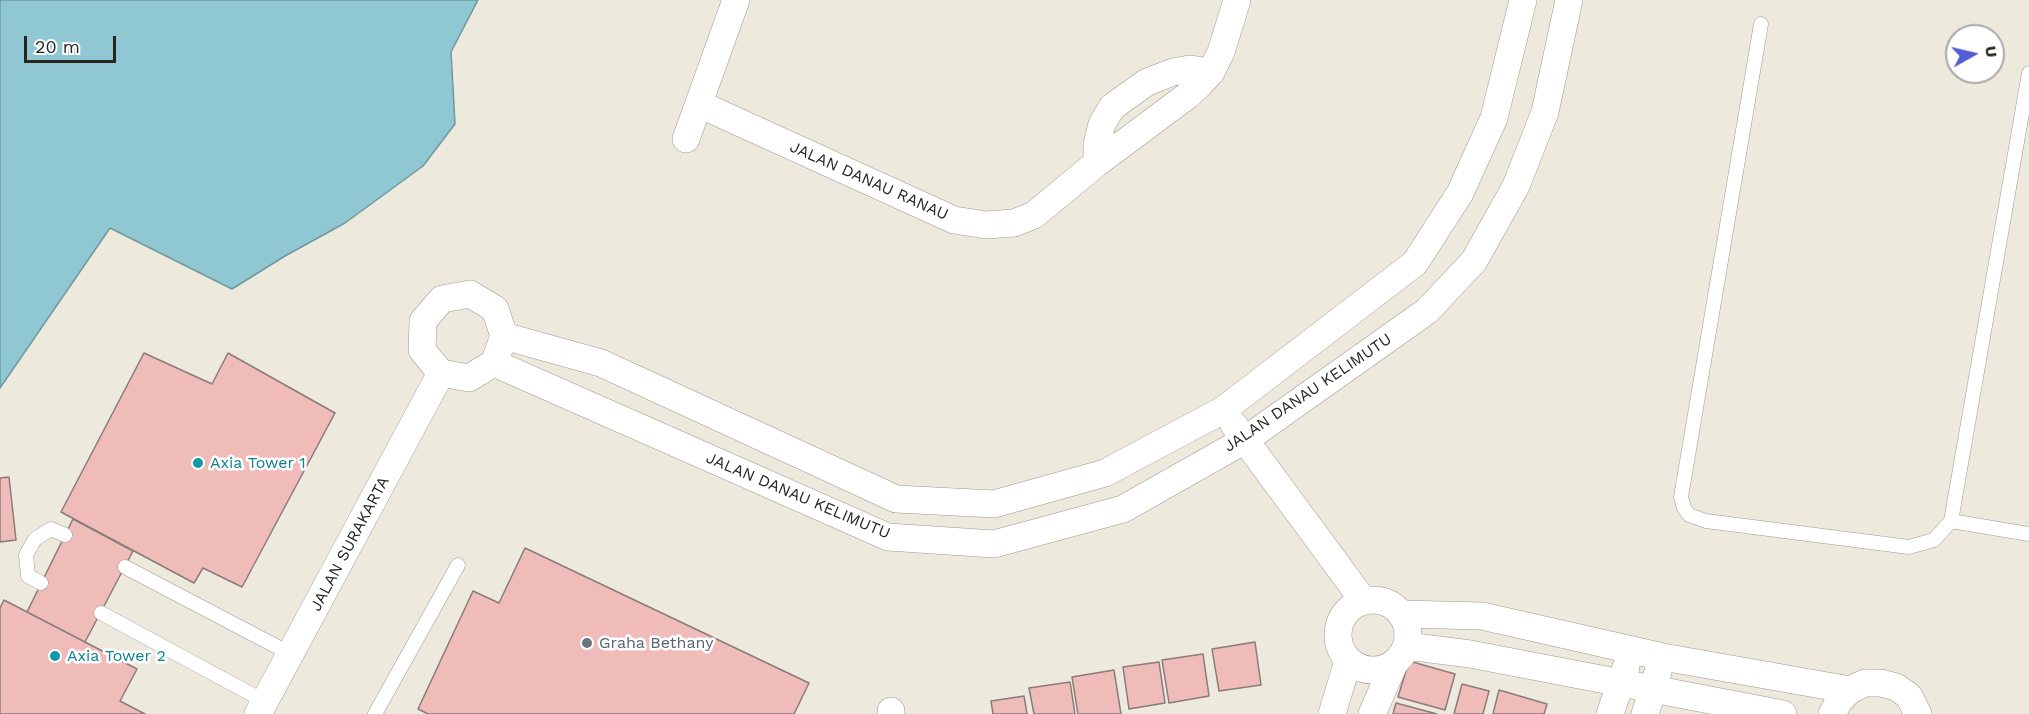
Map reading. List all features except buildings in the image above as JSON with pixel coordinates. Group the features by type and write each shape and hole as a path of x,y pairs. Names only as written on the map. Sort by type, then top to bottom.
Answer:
{"street":[{"path":"686,139 736,0"},
{"name":"JALAN DANAU RANAU","path":"699,104 954,220 986,225 1014,223 1034,215 1097,162 1188,96 1211,72 1229,31 1238,0"},
{"name":"JALAN DANAU KELIMUTU","path":"504,336 601,363 896,499 994,504 1106,473 1223,410 1415,263 1460,193 1494,118 1523,0"},
{"name":"JALAN DANAU KELIMUTU","path":"494,363 888,537 994,544 1123,509 1245,440 1427,311 1474,261 1516,186 1545,112 1569,0"},
{"path":"1097,162 1097,144 1102,124 1112,107 1147,82 1190,69 1211,72"},
{"path":"470,294 495,309 504,336 494,363 469,378 441,373 422,350 423,321 442,299 470,294"},
{"name":"JALAN SURAKARTA","path":"261,707 441,373"},
{"path":"1223,410 1363,600"},
{"path":"1372,714 1400,655 1407,624 1402,614 1384,602 1374,599 1363,600 1352,606 1343,615 1338,626 1337,638 1341,651 1348,661 1358,668 1370,671 1383,669 1400,655 1470,654 1620,683 1649,702 1783,714"},
{"path":"1402,614 1482,616 1663,657 1850,690"},
{"path":"1610,714 1631,650"},
{"path":"1649,702 1663,657"},
{"path":"1332,714 1348,661"},
{"path":"1832,714 1839,701 1850,690 1865,683 1881,683 1896,687 1909,696 1918,714"}],"lane":[{"path":"1761,24 1681,497 1689,515 1706,521 1909,547 1934,540 1951,521 2029,73"},
{"path":"1951,521 2029,534"},
{"path":"41,583 28,576 26,555 35,539 51,529 66,535"},
{"path":"375,714 458,565"},
{"path":"125,567 291,654"},
{"path":"101,613 261,707"}],"water":[{"path":"0,0 478,0 451,52 455,124 423,166 345,223 232,289 110,228 0,388"}],"place":[{"name":"Axia Tower 1","path":"198,463"},
{"name":"Graha Bethany","path":"587,643"},
{"name":"Axia Tower 2","path":"55,656"}]}
